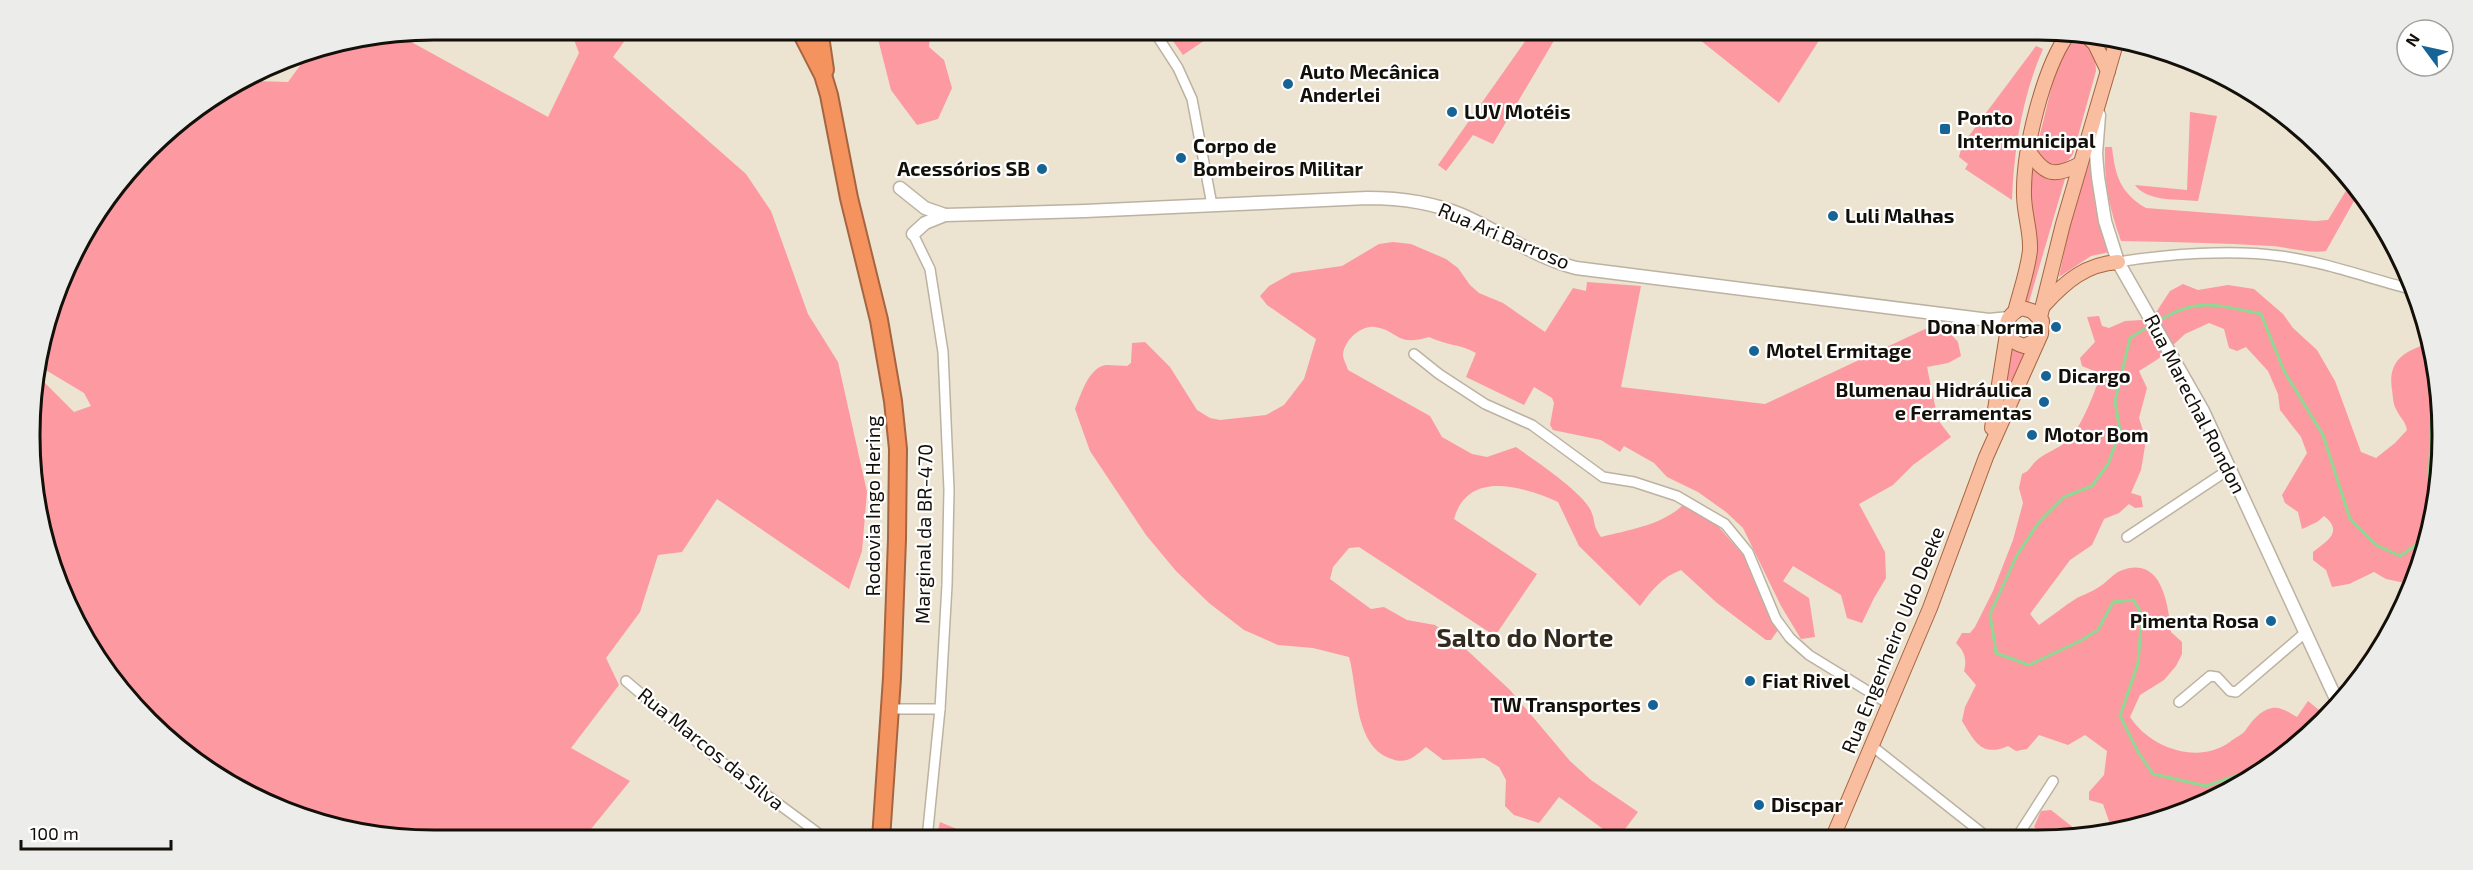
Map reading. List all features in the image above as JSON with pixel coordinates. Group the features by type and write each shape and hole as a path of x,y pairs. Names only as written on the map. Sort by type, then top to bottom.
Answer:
{"highway":[{"name":"Rodovia Ingo Hering","path":"807,40 830,95 838,142 888,361 898,449 893,666 883,830"}],"main road":[{"name":"Rua Engenheiro Udo Deeke","path":"1986,457 1997,407 2009,323 2030,249 2024,196 2028,150 2052,66 2063,41"},
{"path":"2095,45 2108,71"},
{"path":"2042,312 2027,309 2009,323 2014,343 2024,346 2037,340 2042,330 2042,312 2080,164 2115,48"},
{"path":"2028,150 2043,168 2052,173 2066,172 2080,164"},
{"path":"2042,312 2057,290 2086,268 2102,263 2118,262"},
{"name":"Rua Engenheiro Udo Deeke","path":"1836,830 1930,608 1986,457 2037,340"}],"street":[{"path":"1160,40 1178,68 1192,99 1212,205"},
{"name":"Rua Marechal Rondon","path":"2100,98 2096,154 2098,177 2105,221 2118,262 2169,349 2231,468 2335,695"},
{"name":"Rua Ari Barroso","path":"900,188 925,208 945,215"},
{"name":"Rua Ari Barroso","path":"913,234 925,223 945,215 1402,198 1441,207 1552,262 1576,267 2009,323"},
{"name":"Marginal da BR-470","path":"913,234 930,269 943,352 949,490 947,585 940,709 928,830"},
{"path":"2118,262 2216,253 2279,255 2335,267 2403,287"},
{"path":"1414,354 1439,374 1485,404 1532,425 1603,477 1634,482 1668,493 1725,524 1748,552 1776,619 1790,638 1818,661 1889,704"},
{"path":"2127,537 2231,468"},
{"path":"2179,702 2210,675 2217,677 2230,691 2236,692 2306,632"},
{"name":"Rua Marcos da Silva","path":"626,681 715,757 814,830"},
{"path":"890,709 940,709"},
{"path":"1872,746 1978,830"},
{"path":"2021,830 2053,780"}],"shaded area":[{"path":"574,40 625,40 613,57 746,174 771,211 808,314 838,362 867,492 862,551 849,589 717,499 682,552 658,555 640,612 606,658 619,685 571,748 630,781 590,830 409,829 358,822 308,809 238,777 175,732 138,695 122,675 93,632 81,609 61,562 54,537 41,461 41,409 44,383 74,412 91,406 84,393 46,370 61,308 93,238 138,175 175,138 195,122 238,93 261,81 288,82 301,64 308,61 358,48 409,41 548,117 579,53"},
{"path":"878,40 930,40 929,47 944,60 952,88 938,119 917,125 891,90"},
{"path":"1172,40 1205,40 1183,55"},
{"path":"1526,40 1554,40 1493,144 1473,135 1446,171 1438,165"},
{"path":"1700,40 1819,40 1779,103"},
{"path":"2070,42 2085,44 2095,60 2096,71 2073,154 2062,164 2056,165 2044,161 2040,156 2038,142 2056,73"},
{"path":"2036,46 2043,49 2024,104 2020,123 2012,200 1965,169 1968,164 1959,157 1962,145"},
{"path":"2190,112 2217,116 2198,201 2164,199 2140,190 2135,185 2187,190"},
{"path":"2105,147 2112,147 2120,182 2130,196 2146,208 2315,221 2328,220 2347,190 2355,200 2326,251 2313,252 2252,245 2121,241 2113,217 2105,172"},
{"path":"2093,150 2095,202 2110,252 2091,256 2059,277 2070,224"},
{"path":"2031,166 2048,179 2065,179 2029,302 2020,302 2030,212"},
{"path":"1393,242 1411,244 1446,259 1458,268 1479,293 1503,303 1545,332 1573,288 1586,291 1587,282 1641,286 1621,387 1765,404 1940,322 1958,342 1961,356 1948,363 1927,367 1938,420 1951,437 1913,465 1893,485 1859,504 1885,552 1886,578 1862,623 1847,618 1841,595 1793,566 1783,581 1809,598 1815,637 1801,639 1781,606 1743,528 1726,512 1698,492 1667,477 1654,463 1624,446 1620,452 1601,440 1553,430 1550,425 1554,403 1552,398 1534,387 1524,405 1466,377 1476,353 1470,350 1429,337 1418,340 1404,339 1375,327 1358,332 1349,340 1343,356 1348,370 1430,416 1442,437 1472,454 1487,457 1516,447 1557,477 1586,503 1601,537 1655,522 1675,512 1683,505 1716,524 1746,558 1755,584 1778,630 1771,640 1766,640 1717,603 1681,570 1663,580 1640,606 1579,546 1558,502 1514,488 1498,486 1471,493 1461,503 1454,519 1537,574 1495,636 1359,547 1349,548 1333,567 1330,579 1371,609 1384,607 1407,620 1435,625 1456,640 1510,690 1570,761 1591,780 1638,812 1624,830 1604,830 1559,797 1539,823 1514,815 1505,806 1506,780 1499,767 1484,758 1443,760 1426,747 1413,757 1400,761 1389,758 1378,751 1369,741 1363,728 1349,657 1313,648 1278,645 1244,630 1209,603 1176,571 1146,535 1090,451 1075,409 1083,389 1096,370 1101,366 1127,366 1131,363 1132,343 1145,342 1170,367 1197,410 1210,418 1220,420 1266,415 1284,405 1304,379 1316,339 1267,305 1260,296 1269,286 1292,273 1342,266 1379,244"},
{"path":"2183,284 2198,290 2228,285 2254,289 2283,314 2293,328 2317,350 2335,381 2361,452 2376,458 2407,430 2395,407 2391,381 2394,366 2402,356 2422,346 2432,409 2432,461 2425,512 2412,562 2403,583 2386,579 2374,572 2349,584 2332,587 2326,570 2313,560 2313,552 2331,536 2333,527 2324,516 2302,529 2298,512 2285,503 2282,495 2307,453 2301,437 2280,410 2278,394 2268,371 2246,347 2237,351 2229,348 2224,329 2209,323 2185,334 2158,359 2139,371 2147,388 2139,418 2146,440 2141,470 2131,493 2141,496 2143,507 2135,508 2129,504 2119,513 2104,519 2092,545 2070,560 2030,614 2039,625 2120,571 2134,568 2145,569 2154,575 2165,596 2171,632 2182,642 2182,654 2176,666 2164,680 2140,695 2130,717 2150,737 2176,750 2204,752 2217,749 2242,734 2253,720 2268,709 2282,709 2297,717 2308,701 2320,711 2278,748 2235,777 2165,809 2110,823 2103,804 2089,800 2089,792 2104,775 2107,751 2085,735 2068,745 2039,735 2027,749 2016,751 2008,746 1991,750 1979,745 1962,721 1965,707 1976,685 1964,671 1964,656 1956,643 1962,633 1970,633 1975,627 1993,591 2013,540 2023,503 2019,488 2022,474 2039,459 2067,441 2082,419 2094,393 2100,377 2094,371 2082,366 2080,358 2095,342 2087,317 2099,316 2102,326 2109,328 2125,321 2142,320 2157,311 2170,291"},
{"path":"2009,346 2026,352 2005,402"},
{"path":"2051,810 2074,828 2038,830 2034,827 2041,811"},
{"path":"940,822 959,830 938,830"}],"waterway":[{"path":"2155,323 2170,314 2195,306 2219,306 2261,314 2284,371 2323,435 2350,519 2376,545 2400,556 2417,544"},
{"path":"2149,326 2130,338 2115,401 2120,431 2108,464 2092,486 2064,497 2039,522 2017,555 1990,614 1996,653 2029,665 2098,630 2113,602 2133,600 2142,614 2138,663 2120,716 2138,752 2153,774 2206,786 2237,776"},
{"path":"2429,486 2432,408"}],"place":[{"name":"Auto Mecânica Anderlei","path":"1288,84"},
{"name":"LUV Motéis","path":"1452,112"},
{"name":"Ponto Intermunicipal","path":"1945,129"},
{"name":"Corpo de Bombeiros Militar","path":"1181,158"},
{"name":"Acessórios SB","path":"1042,169"},
{"name":"Luli Malhas","path":"1833,216"},
{"name":"Dona Norma","path":"2056,327"},
{"name":"Motel Ermitage","path":"1754,351"},
{"name":"Dicargo","path":"2046,376"},
{"name":"Blumenau Hidráulica e Ferramentas","path":"2044,402"},
{"name":"Motor Bom","path":"2032,435"},
{"name":"Pimenta Rosa","path":"2271,621"},
{"name":"Fiat Rivel","path":"1750,681"},
{"name":"TW Transportes","path":"1653,705"},
{"name":"Discpar","path":"1759,805"}],"district":[{"name":"Salto do Norte","path":"1525,638"}]}
